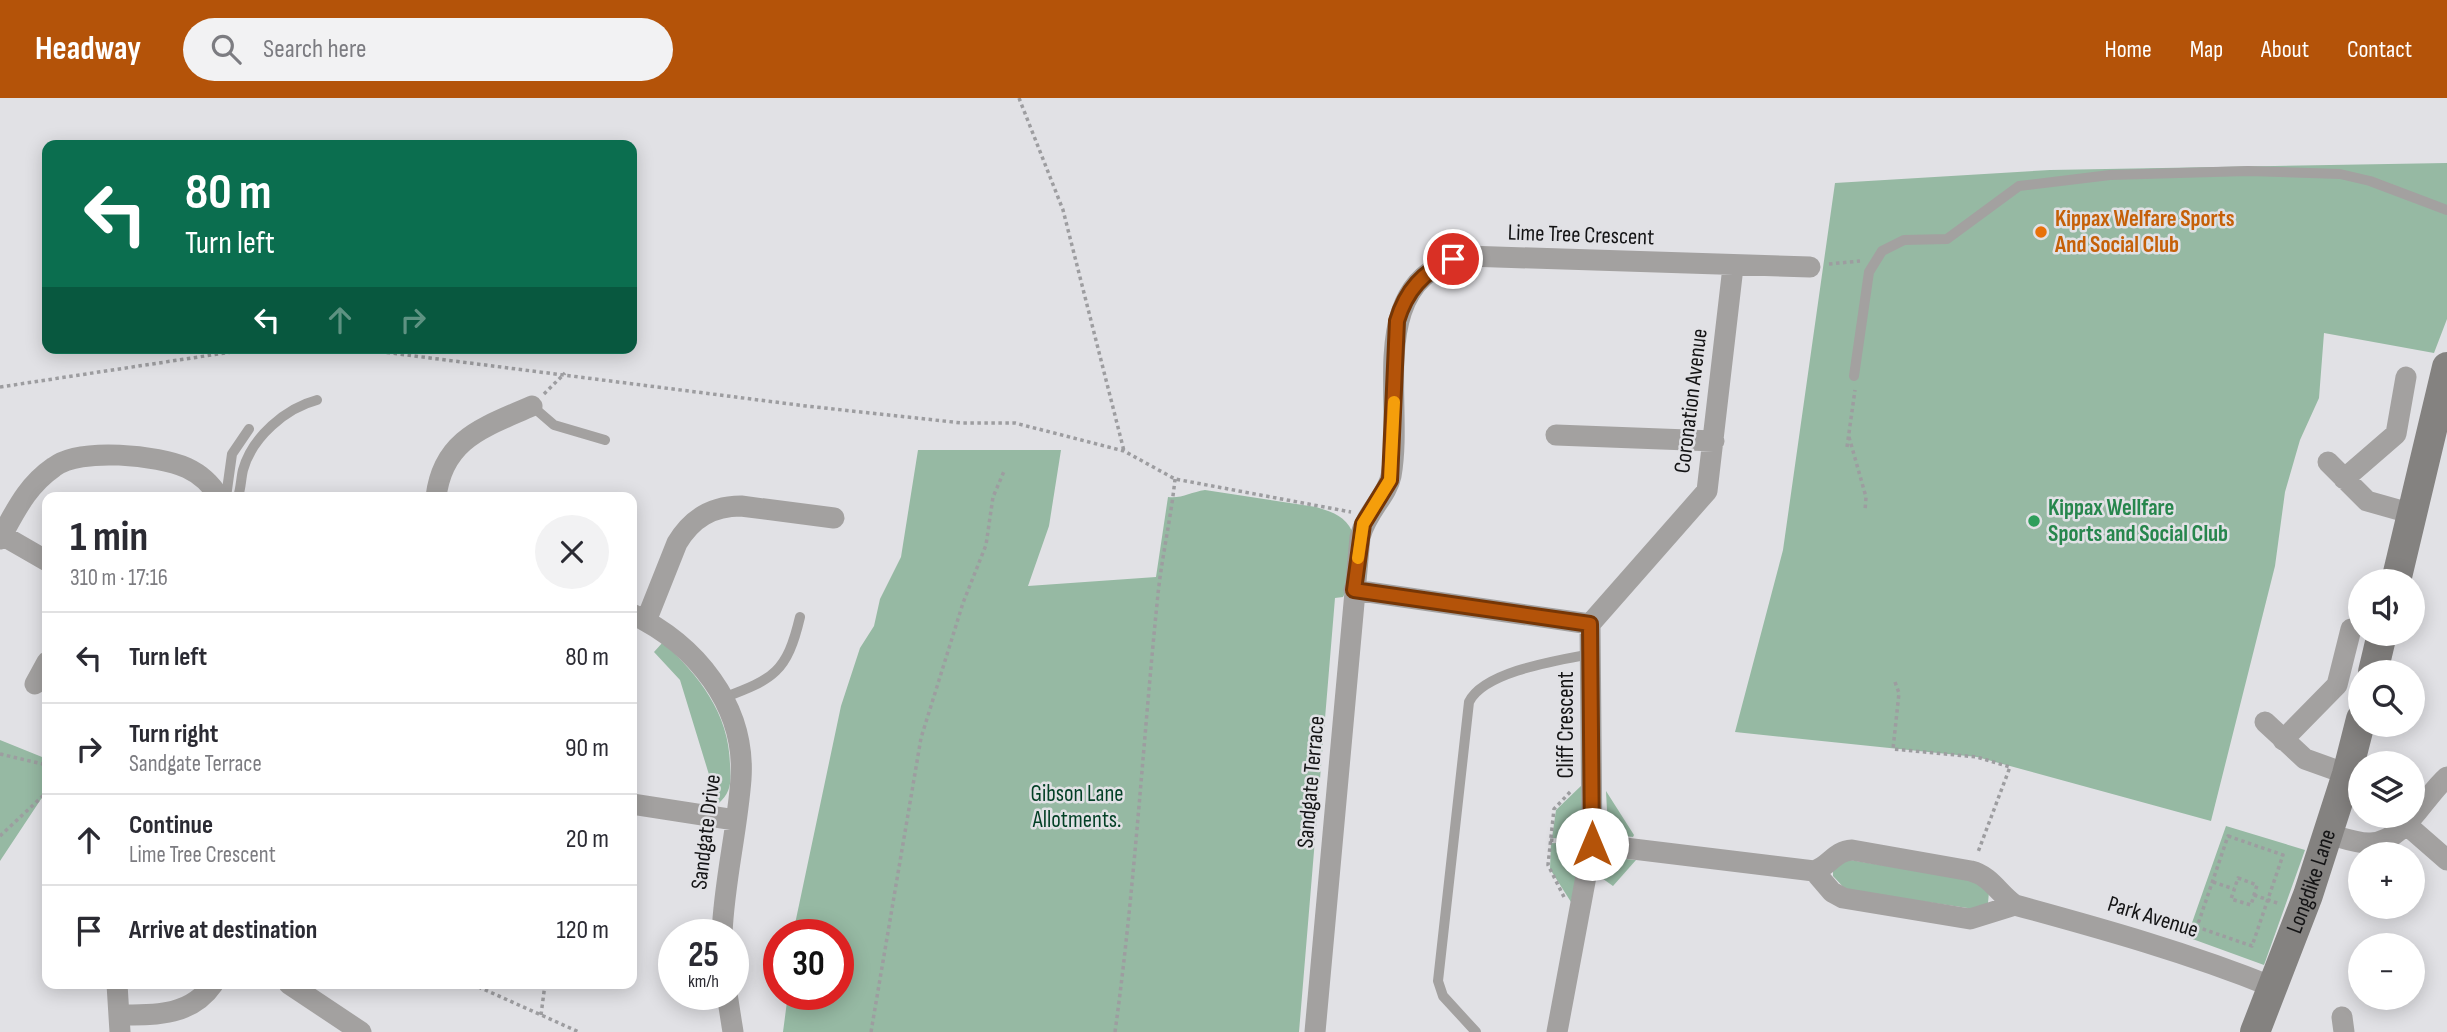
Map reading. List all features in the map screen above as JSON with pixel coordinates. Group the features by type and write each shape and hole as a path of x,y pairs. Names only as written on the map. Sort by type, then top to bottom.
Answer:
{"main road":[{"path":"2399,569 2447,367"},
{"name":"Longdike Lane","path":"2255,1032 2328,834 2356,737"}],"street":[{"name":"Lime Tree Crescent","path":"1360,537 1367,516 1384,492 1392,467 1397,321 1408,294 1427,273 1439,265 1467,256 1733,267 1810,267"},
{"name":"Coronation Avenue","path":"1590,624 1707,491 1733,267"},
{"path":"2344,479 2396,433 2406,377"},
{"path":"437,492 444,466 459,444 482,429 532,406"},
{"path":"1556,435 1714,441"},
{"path":"42,558 1,537 26,491 56,464 93,455 134,457 176,464 198,474 214,492"},
{"path":"2328,462 2367,501 2413,514"},
{"path":"639,618 677,543 684,532 703,514 728,506 741,506 834,518"},
{"name":"Sandgate Terrace","path":"1315,1032 1360,537"},
{"path":"1354,590 1590,624"},
{"name":"Sandgate Drive","path":"639,618 691,653 723,698 737,737 741,765 723,888 722,919"},
{"name":"Cliff Crescent","path":"1557,1032 1592,844 1590,624"},
{"path":"2283,740 2337,685 2348,641"},
{"path":"35,684 42,671"},
{"path":"2265,722 2305,759 2347,774"},
{"path":"2425,799 2447,777"},
{"path":"637,805 735,820"},
{"path":"2328,834 2371,843 2404,828"},
{"path":"2410,828 2447,860"},
{"path":"1592,844 1814,871 1832,892 1843,898 1970,919 2015,905"},
{"name":"Park Avenue","path":"1814,871 1826,865 1837,854 1852,850 1971,871 1985,876 2003,897 2015,905 2143,940 2273,987"},
{"path":"118,989 121,1024 175,1012 194,1003 208,989"},
{"path":"296,989 361,1032"},
{"path":"730,1010 733,1032"}],"lane":[{"path":"1854,376 1866,284 1875,259 1892,244 1904,240 1947,239 2020,186 2110,174 2248,171 2340,174 2370,181 2447,210"},
{"path":"240,492 244,468 263,437 288,412 317,400"},
{"path":"532,406 554,425 605,440"},
{"path":"227,492 232,454 249,429"},
{"path":"723,698 758,685 781,668 789,656 800,617"},
{"path":"1476,1032 1443,996 1438,981 1469,702 1475,692 1503,677 1548,662 1592,654"}],"path":[{"path":"1019,98 1063,210 1124,451"},
{"path":"1810,267 1875,259"},
{"path":"0,387 218,354"},
{"path":"403,354 806,406 962,423 1015,423 1124,451 1175,479 1318,504 1367,516"},
{"path":"532,406 565,373"},
{"path":"1847,447 1854,376"},
{"path":"1849,437 1866,498 1865,511"},
{"path":"871,1032 921,738 963,603 986,545 993,497 1005,469"},
{"path":"1115,1032 1130,921 1132,854 1158,590 1175,479"},
{"path":"1895,682 1899,693 1893,749 1977,757 2010,767 1971,871"},
{"path":"0,754 42,764"},
{"path":"1578,919 1548,870 1550,841 1554,809 1592,773"},
{"path":"0,836 42,797"},
{"path":"2228,836 2283,855 2252,946 2197,928 2212,882 2228,836"},
{"path":"2238,878 2257,885 2250,905 2231,899 2234,888 2238,878"},
{"path":"2212,882 2234,888"},
{"path":"483,989 579,1032"},
{"path":"541,1015 544,989"}],"green space":[{"name":"Kippax Wellfare Sports and Social Club","path":"2447,163 2447,319 2434,353 2324,333 2319,398 2300,440 2285,492 2275,566 2211,821 1977,757 1735,732 1783,550 1835,183 2050,170"},
{"name":"Gibson Lane Allotments.","path":"918,450 1061,450 1049,526 1028,586 1156,577 1168,497 1205,490 1316,507 1337,515 1346,522 1352,531 1348,587 1343,597 1335,598 1299,1032 783,1032 786,1010 854,1010 854,919 796,919 841,706 860,648 874,626 880,599 901,557"},
{"path":"663,642 700,682 724,728 730,781 726,795 718,804 680,680 654,652"},
{"path":"0,740 42,757 42,798 0,861"},
{"path":"1583,784 1582,820 1572,839 1552,838 1556,810"},
{"path":"1606,791 1633,837 1616,835 1608,830"},
{"path":"2226,826 2305,850 2264,965 2187,937"},
{"path":"1551,843 1571,844 1578,871 1571,902 1550,869"},
{"path":"1615,858 1636,860 1613,886 1599,876 1605,861"},
{"path":"1844,859 1979,881 1989,892 1988,903 1981,910 1846,890 1833,876 1833,870"}],"slow traffic":[{"path":"1358,558 1363,524 1390,480 1394,402"}],"place":[{"name":"Kippax Welfare Sports And Social Club","path":"2041,232"},
{"name":"Kippax Wellfare Sports and Social Club","path":"2034,521"}],"route":[{"path":"1453,259 1439,265 1416,282 1401,307 1397,321 1390,480 1363,524 1354,590 1590,624 1592,844"}]}
